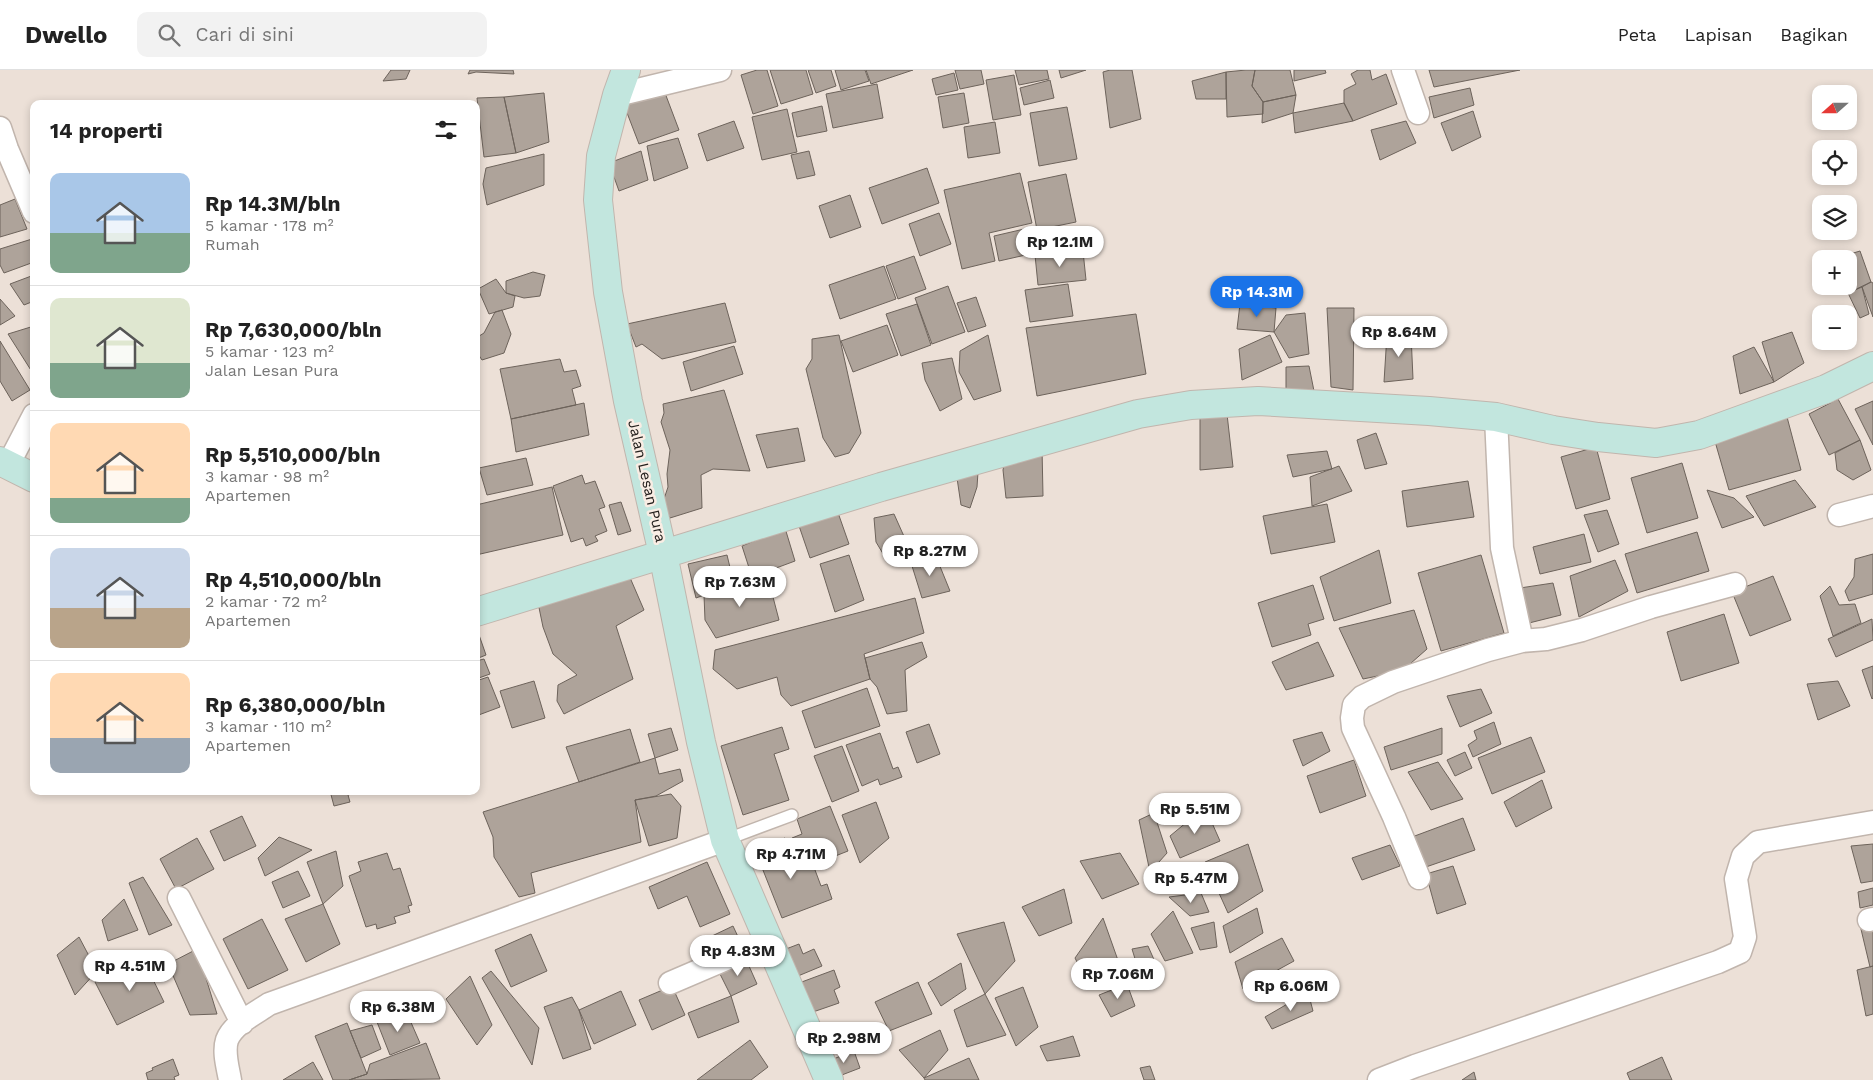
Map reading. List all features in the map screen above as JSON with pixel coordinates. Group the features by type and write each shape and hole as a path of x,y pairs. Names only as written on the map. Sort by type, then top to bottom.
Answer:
{"street":[{"path":"621,82 720,70"},
{"path":"1403,70 1418,113"},
{"name":"Jalan Lesan Pura","path":"621,82 601,156 598,200 608,292 628,401 663,554 701,742 725,840 829,1080"},
{"path":"0,128 30,203"},
{"path":"480,611 881,487 1138,414 1191,405 1258,401 1496,417 1553,430 1598,437 1656,442 1699,435 1826,389 1873,366"},
{"path":"1496,417 1502,548 1522,641"},
{"path":"30,421 4,463 30,476"},
{"path":"1838,515 1873,506"},
{"path":"1418,878 1394,817 1356,737 1352,718 1354,705 1362,697 1393,682 1488,650 1522,641 1546,639 1582,630 1651,607 1735,584"},
{"path":"1379,1080 1408,1068 1718,962 1740,952 1745,937 1736,879 1743,856 1758,842 1873,822"},
{"path":"230,1080 226,1057 227,1040 234,1029 269,1004 725,840"},
{"path":"179,898 242,1023"},
{"path":"670,983 768,941"}],"lane":[{"path":"725,840 792,815"}],"building":[{"path":"391,70 410,70 406,79 383,81"},
{"path":"470,70 513,70 514,74 476,72 468,74"},
{"path":"757,70 767,70 778,106 753,114 741,75"},
{"path":"770,70 806,70 813,94 781,104"},
{"path":"808,70 831,70 836,86 816,93"},
{"path":"835,70 865,70 869,81 841,90"},
{"path":"866,70 913,70 871,84"},
{"path":"955,70 981,70 984,84 960,89"},
{"path":"1015,70 1047,70 1049,79 1019,85"},
{"path":"1059,70 1086,70 1061,78"},
{"path":"1110,70 1132,70 1141,119 1110,128 1103,72"},
{"path":"1255,70 1252,86 1263,102 1263,114 1227,117 1226,72"},
{"path":"1255,70 1290,70 1296,95 1263,102 1252,86"},
{"path":"1294,70 1325,70 1326,73 1294,81"},
{"path":"1358,70 1370,70 1372,80 1386,74 1397,104 1353,121 1344,103 1344,90 1356,84 1351,74"},
{"path":"1429,70 1520,70 1434,87"},
{"path":"1226,72 1226,99 1196,99 1192,81"},
{"path":"954,73 958,90 936,95 932,79"},
{"path":"1014,75 1021,115 993,120 986,80"},
{"path":"1050,80 1054,98 1024,105 1020,88"},
{"path":"877,84 883,118 833,128 826,94"},
{"path":"1470,88 1474,105 1434,118 1429,97"},
{"path":"544,93 549,142 516,153 504,97"},
{"path":"665,93 679,130 639,144 624,105"},
{"path":"964,93 969,123 943,128 938,97"},
{"path":"1296,95 1293,113 1262,123 1263,102"},
{"path":"504,97 516,153 484,157 480,123 480,100 477,100 477,98"},
{"path":"1344,103 1353,121 1295,133 1293,113"},
{"path":"822,106 827,131 797,137 792,113"},
{"path":"1067,107 1077,159 1039,166 1030,113"},
{"path":"787,109 797,152 762,160 752,117"},
{"path":"1473,111 1481,137 1452,151 1441,123"},
{"path":"734,121 744,148 707,161 698,134"},
{"path":"1406,121 1416,143 1380,160 1371,130"},
{"path":"995,122 1000,153 968,158 964,127"},
{"path":"678,138 688,168 654,181 647,146"},
{"path":"641,151 648,180 619,191 609,163"},
{"path":"809,151 815,175 797,179 791,155"},
{"path":"544,154 544,185 487,205 483,184 486,168"},
{"path":"927,168 939,203 882,224 869,188"},
{"path":"1020,173 1032,223 989,233 995,261 962,269 944,190"},
{"path":"1066,174 1076,222 1037,230 1028,182"},
{"path":"850,195 861,227 830,238 819,206"},
{"path":"15,199 27,229 0,237 0,205"},
{"path":"939,213 951,244 920,256 909,224"},
{"path":"1033,227 1039,252 999,261 994,236"},
{"path":"30,240 30,263 4,273 0,265 0,249"},
{"path":"1083,251 1086,280 1038,285 1035,255"},
{"path":"1860,251 1871,282 1857,289 1857,252"},
{"path":"914,256 926,289 898,299 886,266"},
{"path":"884,266 896,299 840,319 829,285"},
{"path":"533,272 545,275 540,296 524,298 506,293 506,281"},
{"path":"30,276 30,303 24,305 10,284"},
{"path":"496,279 506,293 515,296 513,307 489,314 480,294 480,288"},
{"path":"1871,282 1873,283 1873,317 1862,287"},
{"path":"1068,284 1073,316 1030,322 1025,290"},
{"path":"948,286 965,332 932,344 915,298"},
{"path":"1862,287 1869,314 1860,318 1857,312 1857,305 1854,305 1849,295 1857,295 1857,289"},
{"path":"976,297 986,326 968,332 957,303"},
{"path":"0,299 15,316 0,325"},
{"path":"725,303 736,342 662,359 642,344 636,347 627,324"},
{"path":"917,304 931,345 901,356 886,314"},
{"path":"1240,304 1276,308 1274,332 1237,329"},
{"path":"1327,308 1354,308 1353,390 1331,387"},
{"path":"502,310 511,334 504,353 482,360 480,357 480,336 484,333 495,312"},
{"path":"1305,313 1309,354 1289,358 1274,332 1286,315"},
{"path":"1136,314 1146,374 1037,396 1026,328"},
{"path":"887,325 898,355 853,372 841,341"},
{"path":"30,327 30,369 8,334"},
{"path":"1792,332 1804,363 1774,382 1762,342"},
{"path":"1387,334 1411,334 1413,379 1384,382"},
{"path":"839,335 861,433 849,453 835,457 823,438 806,369 812,359 812,339"},
{"path":"988,335 1001,391 974,400 959,372 960,351"},
{"path":"1270,335 1282,362 1242,380 1239,349"},
{"path":"0,341 30,390 12,401 0,381"},
{"path":"734,346 743,374 691,391 683,362"},
{"path":"1754,347 1774,382 1740,394 1733,356"},
{"path":"952,358 962,399 940,411 925,380 922,363"},
{"path":"560,359 564,372 576,370 581,386 572,389 576,405 511,419 500,369"},
{"path":"1309,366 1314,391 1286,390 1286,367"},
{"path":"724,390 750,471 713,469 701,475 702,508 670,518 662,505 668,487 667,474 670,450 661,422 664,413 663,404"},
{"path":"1838,399 1860,440 1829,455 1809,414"},
{"path":"1873,401 1873,445 1855,409"},
{"path":"584,403 589,435 516,452 511,419"},
{"path":"1227,414 1233,467 1200,470 1200,415"},
{"path":"1787,417 1801,470 1729,490 1714,438"},
{"path":"798,428 805,461 767,468 756,435"},
{"path":"1376,433 1387,464 1365,469 1357,440"},
{"path":"1860,440 1871,470 1853,480 1837,470 1835,453"},
{"path":"1596,447 1610,499 1576,509 1561,457"},
{"path":"1042,448 1043,496 1006,498 1003,470 1006,455"},
{"path":"1327,451 1332,469 1293,477 1287,455"},
{"path":"526,458 533,485 487,495 480,468"},
{"path":"1682,463 1698,518 1647,533 1631,478"},
{"path":"1339,466 1352,491 1312,506 1310,477"},
{"path":"978,472 977,487 970,508 961,505 957,478"},
{"path":"582,475 585,484 595,481 605,507 599,509 607,531 595,536 598,541 586,546 583,538 571,542 553,486"},
{"path":"1795,480 1816,507 1764,526 1746,496"},
{"path":"1468,481 1474,517 1407,527 1402,491"},
{"path":"552,487 563,535 480,554 480,504"},
{"path":"1707,490 1734,498 1754,517 1722,528"},
{"path":"621,502 631,531 618,535 609,505"},
{"path":"1327,504 1335,542 1271,554 1263,516"},
{"path":"836,507 849,544 810,558 797,520"},
{"path":"1607,510 1619,544 1598,552 1584,515"},
{"path":"894,514 911,552 888,562 876,542 874,518"},
{"path":"785,528 795,561 752,577 742,546"},
{"path":"1697,532 1709,571 1637,593 1625,554"},
{"path":"1584,534 1591,562 1540,574 1533,547"},
{"path":"1379,550 1391,603 1334,621 1320,577"},
{"path":"935,554 950,591 922,598 912,566"},
{"path":"1873,554 1873,594 1849,601 1845,591 1854,577 1855,559"},
{"path":"727,555 734,584 696,598 688,564"},
{"path":"849,555 864,600 835,612 820,564"},
{"path":"1481,555 1504,633 1441,651 1418,573"},
{"path":"1615,560 1628,591 1579,617 1570,576"},
{"path":"628,573 644,610 616,626 633,679 564,714 557,701 558,685 577,675 553,654 543,627 537,598"},
{"path":"1773,576 1791,620 1750,636 1732,592"},
{"path":"768,578 779,620 716,638 705,620 704,595"},
{"path":"1553,583 1561,615 1529,623 1520,588"},
{"path":"1313,585 1324,619 1308,624 1311,635 1272,647 1258,603"},
{"path":"1830,586 1839,605 1855,604 1861,623 1833,636 1820,596"},
{"path":"915,598 924,633 864,654 870,679 791,706 781,695 777,677 737,689 713,669 715,650"},
{"path":"1414,610 1427,649 1402,671 1363,679 1339,628"},
{"path":"1724,614 1739,663 1681,681 1667,632"},
{"path":"1872,619 1873,640 1836,657 1828,639"},
{"path":"480,638 486,655 480,657"},
{"path":"922,642 927,657 905,670 907,711 887,714 877,687 870,679 865,658"},
{"path":"1318,642 1334,676 1286,690 1272,662"},
{"path":"484,659 490,674 480,678 480,660"},
{"path":"1873,666 1873,698 1872,699 1862,670"},
{"path":"488,677 500,707 480,714 480,680"},
{"path":"534,681 545,718 512,728 500,691"},
{"path":"1838,681 1850,706 1818,720 1807,684"},
{"path":"867,688 880,726 815,748 802,711"},
{"path":"1481,689 1492,713 1460,727 1447,696"},
{"path":"1494,722 1501,744 1473,757 1468,745 1477,739 1474,731"},
{"path":"929,724 940,754 917,763 906,732"},
{"path":"782,727 789,749 774,754 789,800 743,815 721,746"},
{"path":"671,728 678,750 655,758 648,734"},
{"path":"1442,728 1442,754 1391,770 1384,747"},
{"path":"630,729 640,762 579,782 566,747"},
{"path":"1322,732 1330,751 1303,766 1293,740"},
{"path":"880,733 893,769 898,767 902,777 880,785 878,779 862,786 846,745"},
{"path":"1531,737 1545,772 1492,794 1478,758"},
{"path":"842,746 859,791 832,802 814,756"},
{"path":"1465,752 1472,768 1455,776 1447,760"},
{"path":"655,758 659,774 680,769 683,781 656,796 635,800 641,842 531,873 535,893 519,897 494,857 493,837 483,812"},
{"path":"1354,760 1366,796 1320,813 1307,776"},
{"path":"1438,762 1463,799 1431,810 1408,772"},
{"path":"1542,780 1552,808 1516,827 1504,802"},
{"path":"671,794 681,806 677,838 649,846 635,800"},
{"path":"331,795 348,795 350,802 334,806"},
{"path":"876,802 889,838 860,863 842,815"},
{"path":"830,806 848,851 815,864 813,859 802,863 792,838 802,834 797,819"},
{"path":"1205,807 1220,841 1180,858 1170,836"},
{"path":"1154,813 1167,853 1150,872 1139,820"},
{"path":"242,816 256,846 224,861 210,831"},
{"path":"1463,818 1475,850 1423,868 1412,837"},
{"path":"279,837 312,850 265,876 258,858"},
{"path":"197,838 214,869 176,889 160,859"},
{"path":"785,838 796,868 812,862 821,886 827,884 832,899 782,918 755,850"},
{"path":"1248,844 1263,891 1228,913 1205,862"},
{"path":"1873,844 1873,881 1861,883 1851,846"},
{"path":"1390,845 1400,866 1362,880 1352,858"},
{"path":"336,851 343,886 323,904 307,862"},
{"path":"387,853 393,870 400,868 412,905 408,906 410,912 394,917 396,923 377,929 376,924 366,927 349,876 361,871 358,862"},
{"path":"1120,853 1139,884 1102,899 1080,861"},
{"path":"707,862 730,914 700,927 687,896 658,909 649,887"},
{"path":"1453,866 1466,904 1437,914 1426,874"},
{"path":"298,871 310,896 283,908 272,882"},
{"path":"1191,872 1196,883 1175,889 1173,879"},
{"path":"143,877 172,925 149,935 129,883"},
{"path":"1873,888 1873,905 1860,908 1858,892"},
{"path":"1064,889 1072,923 1039,936 1022,907"},
{"path":"1201,893 1209,912 1190,916 1169,897"},
{"path":"124,899 138,930 108,941 102,920"},
{"path":"323,904 340,944 306,962 285,919"},
{"path":"1257,908 1263,933 1230,953 1223,926"},
{"path":"1173,911 1193,953 1165,961 1151,934"},
{"path":"1103,918 1120,966 1084,976 1075,958"},
{"path":"262,919 288,970 248,989 223,939"},
{"path":"1004,922 1015,961 985,994 957,934"},
{"path":"1214,922 1217,947 1200,950 1191,928"},
{"path":"1873,923 1873,966 1870,967 1860,925"},
{"path":"733,926 740,941 699,959 693,945"},
{"path":"531,934 547,971 511,987 495,950"},
{"path":"79,937 97,971 75,995 57,955"},
{"path":"1282,938 1294,961 1243,989 1235,962"},
{"path":"799,944 803,954 814,949 822,966 798,976 786,949"},
{"path":"1148,946 1159,971 1140,975 1132,949"},
{"path":"197,949 217,1014 190,1015 168,964"},
{"path":"745,957 757,984 731,996 718,970"},
{"path":"143,959 164,1002 117,1025 95,982"},
{"path":"961,963 966,989 941,1006 928,983"},
{"path":"1873,966 1873,1014 1866,1016 1857,970"},
{"path":"834,970 840,987 834,990 839,1003 810,1013 799,983"},
{"path":"491,971 539,1028 532,1065 482,978"},
{"path":"470,976 492,1025 477,1045 446,999"},
{"path":"918,982 932,1014 889,1031 875,1002"},
{"path":"1127,984 1135,1006 1111,1017 1099,995"},
{"path":"672,986 685,1015 652,1030 639,1000"},
{"path":"1023,987 1038,1027 1016,1046 995,998"},
{"path":"621,991 636,1025 594,1044 579,1010"},
{"path":"1308,992 1313,1011 1272,1029 1265,1017"},
{"path":"985,994 1006,1035 967,1047 954,1010"},
{"path":"731,996 739,1022 698,1038 688,1013"},
{"path":"572,997 579,1010 591,1049 563,1059 544,1007"},
{"path":"406,1011 420,1043 390,1055 377,1022"},
{"path":"347,1023 367,1074 349,1080 333,1080 315,1036"},
{"path":"372,1025 381,1049 361,1058 350,1031"},
{"path":"940,1030 948,1050 924,1078 899,1050"},
{"path":"1073,1036 1080,1056 1047,1061 1040,1046"},
{"path":"750,1040 768,1067 751,1080 697,1080"},
{"path":"426,1043 440,1079 349,1080 367,1074 370,1064"},
{"path":"854,1051 860,1068 834,1078 828,1061"},
{"path":"1662,1057 1672,1080 1630,1080 1627,1073"},
{"path":"969,1058 979,1080 925,1080 924,1078"},
{"path":"173,1059 179,1075 174,1077 175,1080 148,1080 146,1073 153,1070 152,1068"},
{"path":"313,1062 323,1080 283,1080"},
{"path":"1150,1066 1155,1080 1144,1080 1140,1068"},
{"path":"1474,1072 1476,1080 1462,1080"}]}
